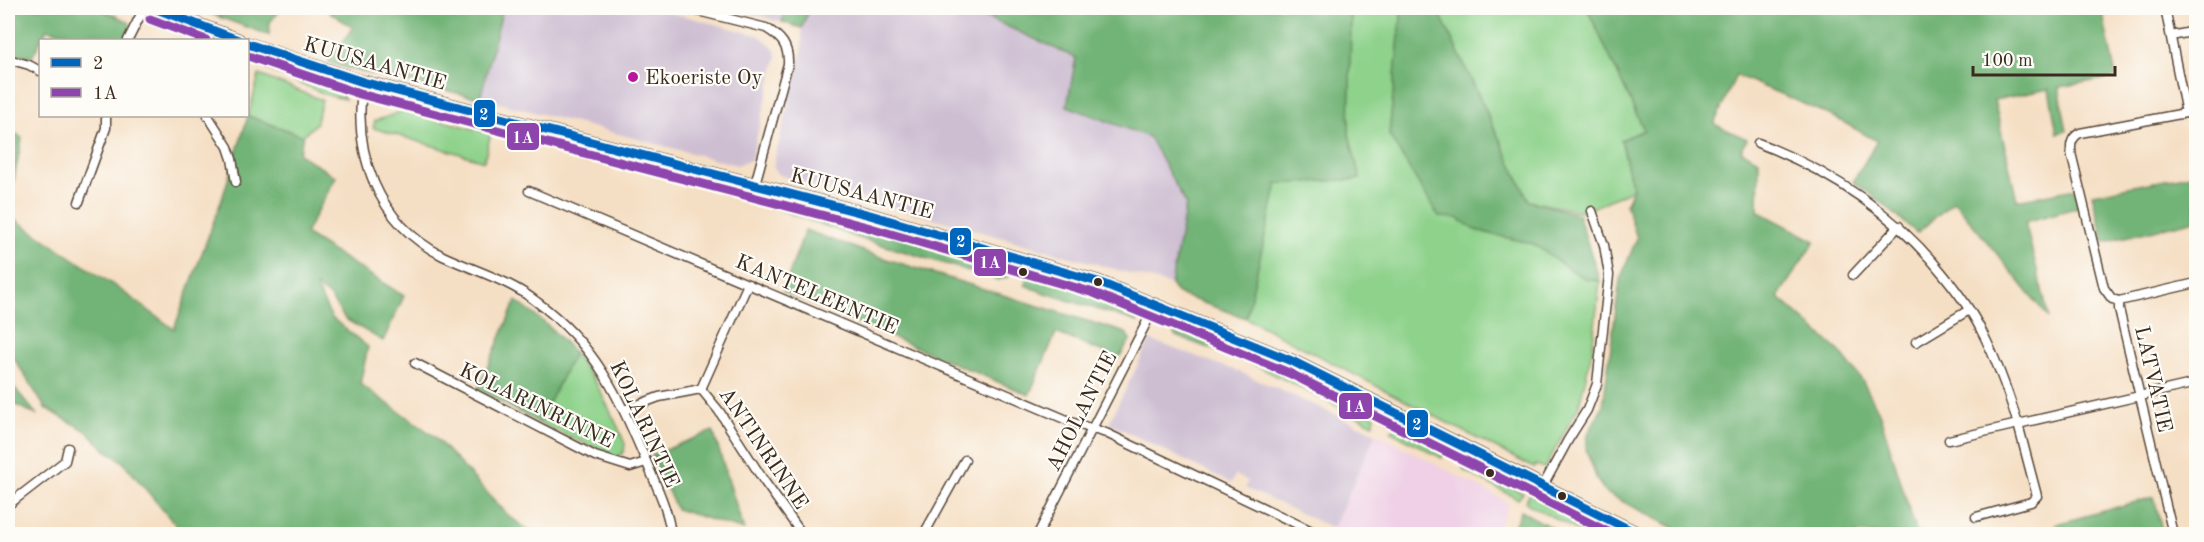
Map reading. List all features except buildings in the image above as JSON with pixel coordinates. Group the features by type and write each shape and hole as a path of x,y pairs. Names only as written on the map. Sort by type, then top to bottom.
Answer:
{"main road":[{"path":"154,8 203,35 231,39"},
{"name":"KUUSAANTIE","path":"249,44 363,82 755,184 1098,282 1294,362 1638,534"}],"street":[{"path":"128,39 144,8"},
{"path":"686,8 766,28 777,34 786,47 788,64 755,184"},
{"path":"2165,8 2186,113"},
{"path":"2171,36 2196,31"},
{"path":"8,59 39,70"},
{"name":"KOLARINTIE","path":"363,82 361,122 365,158 373,182 393,216 431,249 520,290 554,315 592,356 608,378 624,410 667,514 671,534"},
{"path":"2196,111 2080,133 2074,136 2071,142 2072,157 2104,288 2112,299 2120,301 2196,282"},
{"path":"79,202 106,128 106,117"},
{"path":"209,117 228,147 236,182"},
{"path":"1758,143 1849,187 1899,226 1924,251 1960,295 1969,310 1992,351 2018,424 2037,496 2031,502 1976,517"},
{"name":"KANTELEENTIE","path":"529,191 1074,423 1106,433 1318,534"},
{"path":"1543,486 1587,410 1596,384 1609,275 1604,245 1592,211"},
{"path":"1853,275 1899,226"},
{"path":"701,389 748,284"},
{"name":"LATVATIE","path":"2120,301 2119,309 2173,534"},
{"name":"AHOLANTIE","path":"1038,534 1156,304"},
{"path":"1916,342 1969,310"},
{"name":"KOLARINRINNE","path":"415,363 595,456 630,467 646,462"},
{"path":"1949,440 2196,383"},
{"name":"ANTINRINNE","path":"624,410 658,397 701,389 719,411 764,481 802,534"},
{"path":"8,505 65,461 68,448"},
{"path":"924,534 965,460"}],"shaded area":[{"path":"503,8 653,8 760,36 773,47 777,56 751,160 737,165 480,98"},
{"path":"730,8 786,8 782,22"},
{"path":"809,8 967,8 1076,59 1067,107 1149,137 1186,204 1171,285 779,175 773,166 802,51 802,28"},
{"path":"1150,340 1240,372 1376,433 1333,528 1245,488 1248,481 1235,475 1231,483 1109,423"},
{"path":"1376,433 1509,503 1496,534 1345,534 1333,528"}],"green space":[{"path":"8,8 99,8 129,22 131,26 124,39 91,39 47,29 42,39 39,39 32,57 8,52"},
{"path":"197,8 282,8 270,22 269,35"},
{"path":"324,8 503,8 480,98 349,69 328,62 353,28"},
{"path":"786,8 809,8 802,28 782,22"},
{"path":"967,8 1351,8 1349,134 1360,179 1277,184 1246,318 1178,294 1171,285 1186,204 1149,137 1067,106 1076,58"},
{"path":"1351,8 1402,8 1389,135 1458,218 1475,230 1534,244 1586,279 1600,281 1592,351 1579,406 1545,468 1536,465 1534,468 1246,318 1276,183 1360,179 1349,134"},
{"path":"1402,8 1437,8 1529,201 1578,214 1600,281 1586,279 1534,244 1475,230 1458,218 1439,217 1389,135"},
{"path":"1437,8 1587,8 1644,130 1621,140 1633,189 1584,212 1529,201"},
{"path":"1587,8 2131,8 2103,15 2116,77 2059,87 2067,131 2057,133 2049,89 1994,100 2017,200 2075,189 2079,207 2025,222 2049,318 1954,201 1917,233 1853,182 1877,141 1834,117 1736,75 1714,124 1747,139 1741,151 1759,160 1758,211 1815,241 1778,297 1839,351 1862,380 1879,412 1917,534 1686,534 1606,493 1597,480 1586,449 1588,434 1603,405 1620,279 1637,238 1626,204 1633,189 1621,140 1644,130"},
{"path":"249,54 330,86 345,99 327,95 249,61"},
{"path":"259,75 322,100 316,123 303,136 249,116"},
{"path":"403,111 491,133 484,161 373,128 375,121"},
{"path":"248,117 303,136 299,154 336,177 305,234 404,296 383,341 345,319 330,297 315,286 332,318 368,347 360,384 434,436 509,516 533,534 183,534 123,462 85,430 46,409 8,349 8,215 118,288 174,329 222,199"},
{"path":"8,128 22,138 8,209"},
{"path":"2196,174 2196,220 2104,242 2092,194"},
{"path":"764,197 1007,261 1010,264 1008,277 998,280 856,237 762,203"},
{"path":"805,230 880,257 1126,333 1130,340 1119,358 1056,333 1029,395 783,291"},
{"path":"1027,276 1045,282 1052,279 1136,306 1140,312 1138,322 1025,285"},
{"path":"516,301 547,325 574,353 539,423 478,389"},
{"path":"1185,322 1257,354 1253,364 1175,336 1173,331 1178,323"},
{"path":"574,353 596,383 618,427 625,444 620,456 614,457 539,423"},
{"path":"1257,354 1367,406 1375,417 1373,424 1253,364"},
{"path":"8,380 37,415 8,401"},
{"path":"1400,425 1412,428 1437,442 1444,452 1442,458 1391,431"},
{"path":"713,431 744,530 676,509 652,455"},
{"path":"1466,464 1523,493 1518,499 1465,471 1463,469"},
{"path":"1533,490 1622,534 1584,534 1528,504 1525,501"},
{"path":"2154,497 2163,534 2054,534 2056,524"},
{"path":"1521,511 1554,529 1556,534 1510,534"}],"transit line":[{"name":"2","path":"154,8 235,39"},
{"name":"1A","path":"150,19 203,39"},
{"name":"2","path":"249,44 363,82 870,215 1098,282 1294,362 1638,534"},
{"name":"1A","path":"249,56 360,94 867,227 1094,293 1289,373 1612,534"}],"place":[{"name":"Ekoeriste Oy","path":"633,77"}]}
